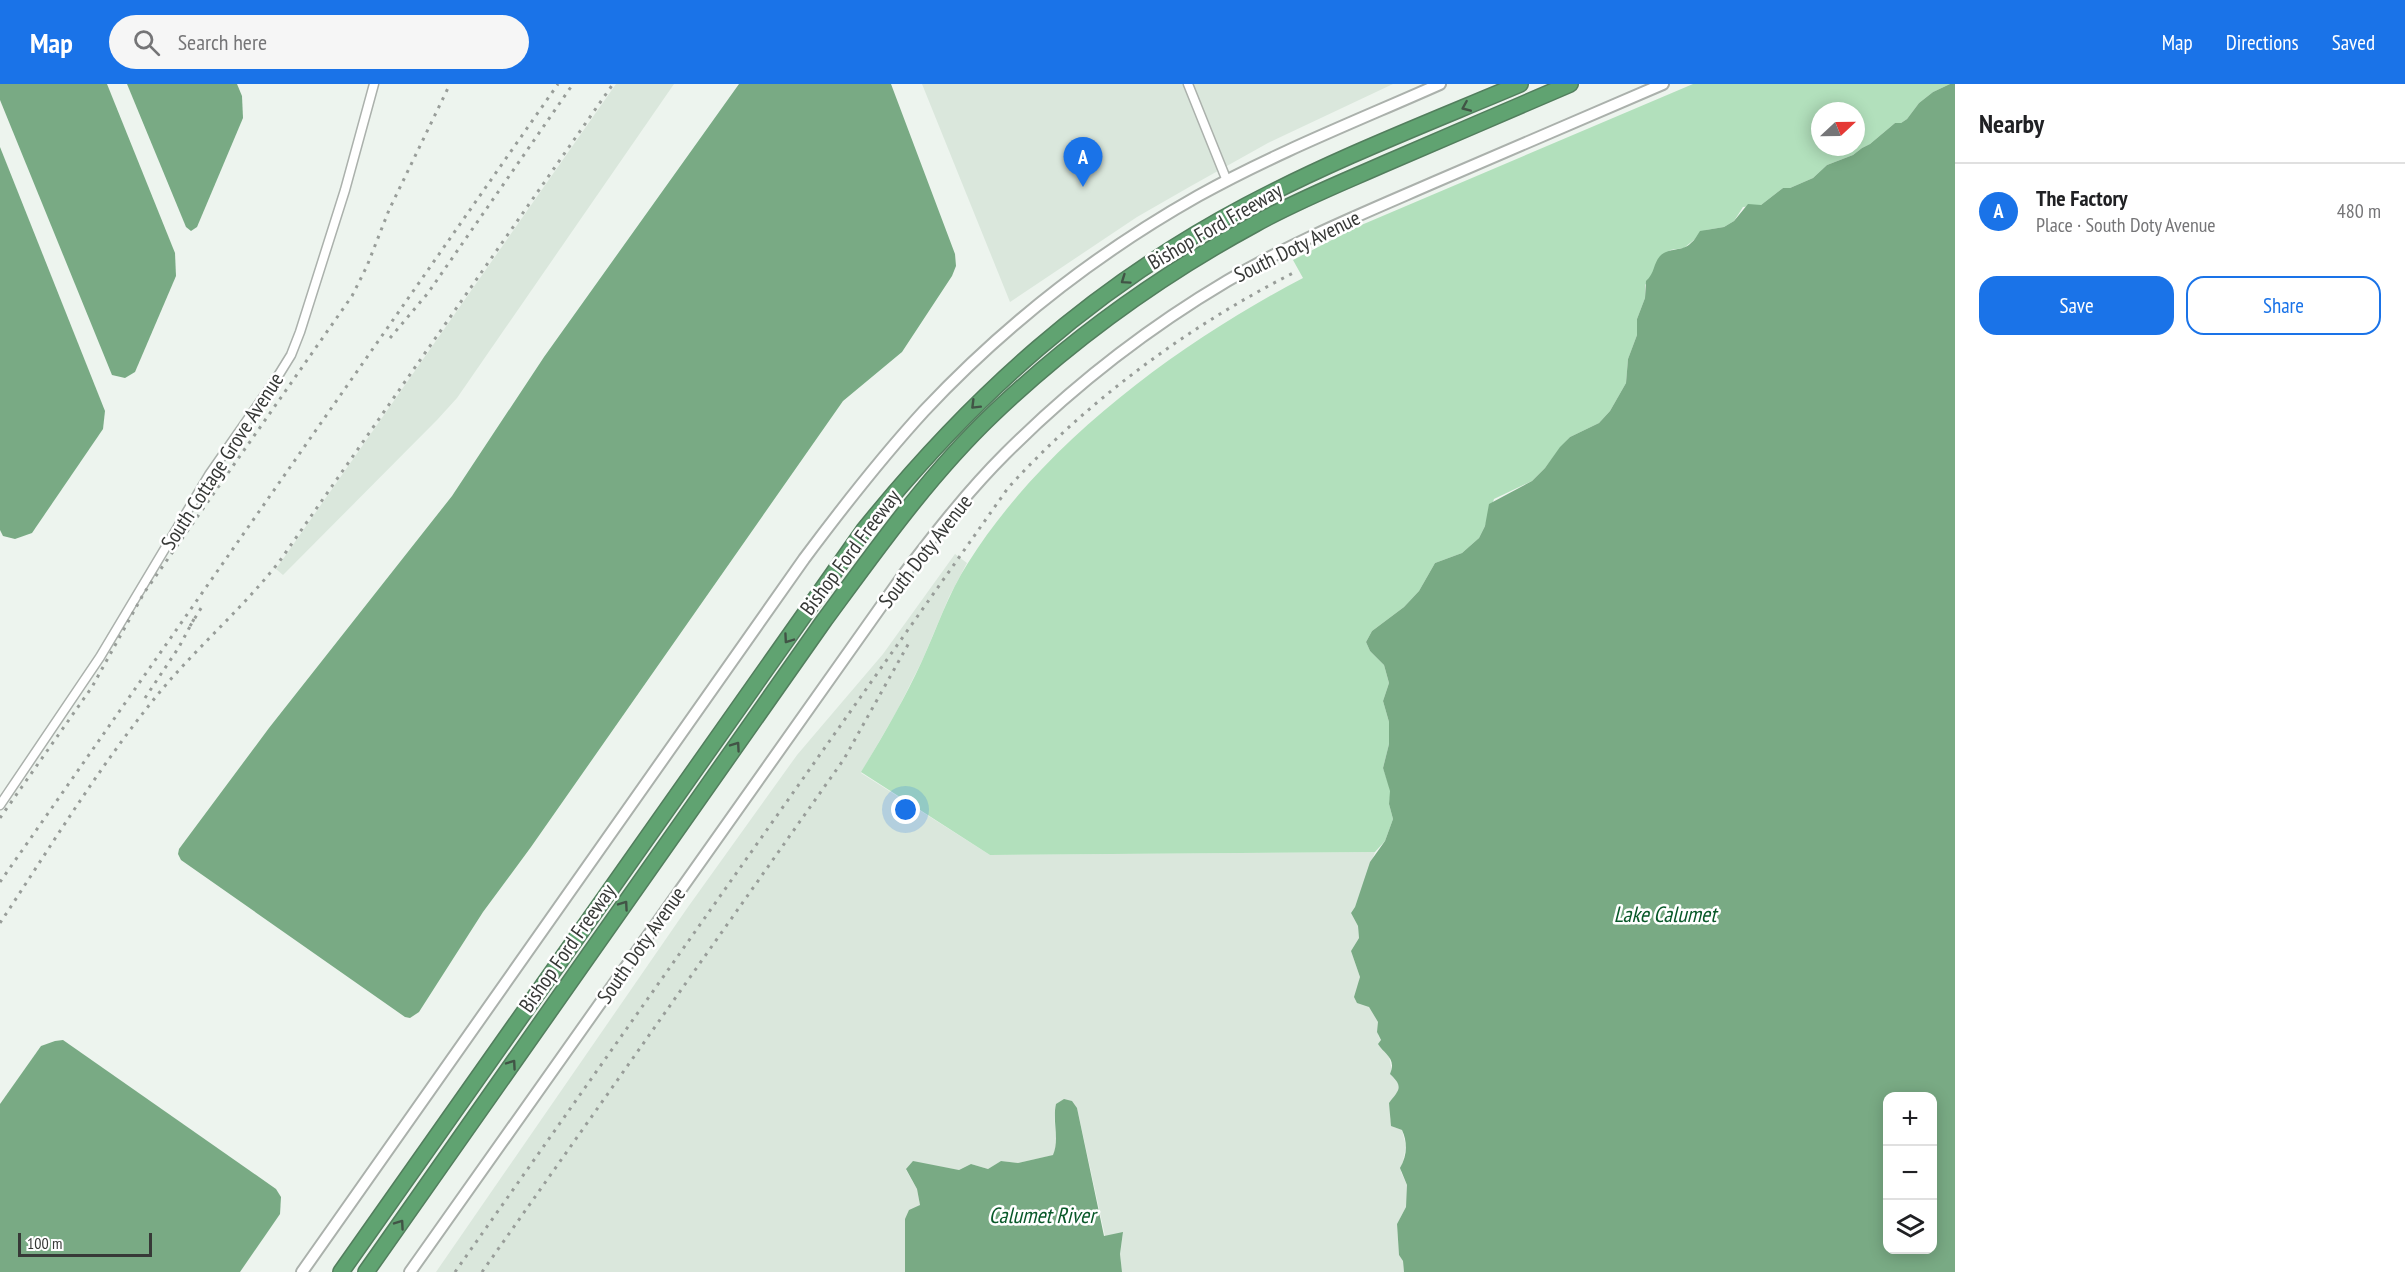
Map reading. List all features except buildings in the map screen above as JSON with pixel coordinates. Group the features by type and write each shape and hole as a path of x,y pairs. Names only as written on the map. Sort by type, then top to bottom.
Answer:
{"highway":[{"name":"Bishop Ford Freeway","path":"341,1272 864,530 899,487 959,421 1061,328 1118,285 1209,226 1319,170 1520,84"},
{"name":"Bishop Ford Freeway","path":"366,1272 890,531 949,461 992,415 1070,345 1127,302 1198,256 1257,223 1328,189 1570,84"}],"street":[{"name":"South Cottage Grove Avenue","path":"0,805 100,657 122,616 209,475 291,355 345,190 374,84"},
{"path":"1188,84 1227,181"},
{"path":"303,1272 804,559 889,450 956,378 1054,293 1138,232 1227,181 1307,142 1440,84"},
{"name":"South Doty Avenue","path":"410,1272 904,574 950,515 1025,435 1068,395 1139,340 1186,307 1256,265 1371,210 1663,84"}],"shaded area":[{"path":"616,84 674,84 457,398 283,575 276,569"},
{"path":"922,84 1393,84 1268,143 1191,186 1137,217 1010,302"},
{"path":"1693,84 1950,84 1933,92 1919,103 1907,119 1901,123 1895,123 1865,146 1865,102 1811,102 1811,156 1850,156 1827,165 1813,178 1790,188 1783,188 1761,205 1743,207 1734,221 1724,227 1706,230 1684,248 1670,250 1645,285 1645,298 1637,319 1637,335 1628,359 1626,383 1610,411 1599,423 1570,437 1532,481 1494,499 1479,538 1462,553 1435,563 1419,591 1404,607 1372,631 1366,642 1370,651 1384,665 1389,683 1383,701 1389,722 1389,744 1383,768 1391,791 1389,804 1393,819 1385,841 1375,852 990,855 861,772 908,690 961,575 999,519 1074,437 1117,400 1162,365 1209,333 1303,278 1293,260 1359,226"},
{"path":"955,554 967,563 898,709 861,773 990,855 1375,852 1351,913 1358,926 1359,938 1351,951 1360,977 1358,988 1378,1022 1378,1035 1389,1056 1393,1077 1398,1080 1399,1086 1398,1092 1389,1103 1392,1110 1390,1119 1394,1127 1402,1130 1406,1146 1401,1172 1407,1185 1408,1196 1406,1207 1397,1224 1399,1255 1403,1261 1404,1272 1122,1272 1120,1254 1123,1233 1105,1236 1077,1108 1056,1104 1054,1115 1057,1147 1054,1155 1018,1163 1001,1161 988,1169 971,1164 959,1170 913,1162 906,1170 917,1189 920,1205 905,1219 905,1272 436,1272 688,907 797,755 883,654"}],"water":[{"path":"0,84 107,84 175,253 176,276 135,372 125,378 112,375 0,100"},
{"path":"127,84 237,84 242,96 243,118 197,227 191,231 186,227"},
{"path":"739,84 891,84 955,254 956,266 952,276 902,352 843,401 531,847 483,912 419,1012 410,1018 405,1017 181,860 178,854 179,849 269,728 452,496 544,357"},
{"name":"Lake Calumet","path":"1955,84 1955,1272 1404,1272 1403,1261 1399,1255 1397,1224 1406,1207 1407,1185 1400,1168 1406,1145 1402,1130 1391,1126 1389,1103 1397,1092 1398,1085 1390,1074 1391,1060 1378,1044 1381,1040 1377,1032 1378,1022 1369,1007 1357,1003 1354,997 1360,977 1351,951 1359,938 1358,926 1351,913 1370,862 1385,841 1393,819 1389,804 1390,791 1383,768 1389,744 1389,722 1383,701 1389,683 1384,665 1370,651 1366,642 1372,631 1404,607 1419,591 1435,563 1462,553 1479,538 1485,526 1489,504 1532,481 1570,437 1599,423 1610,411 1626,383 1628,359 1637,335 1637,319 1645,298 1646,281 1660,256 1668,251 1688,246 1700,231 1724,227 1734,221 1748,204 1761,205 1783,188 1790,188 1813,178 1827,165 1850,156 1865,156 1865,146 1895,123 1901,123 1907,119 1919,103 1933,92"},
{"path":"0,147 105,411 103,429 32,533 15,539 3,536 0,530"},
{"path":"63,1040 276,1189 281,1197 280,1214 240,1272 0,1272 0,1104 41,1046"},
{"name":"Calumet River","path":"1064,1099 1072,1101 1077,1108 1104,1236 1123,1232 1120,1254 1122,1272 905,1272 905,1219 909,1210 920,1205 917,1189 906,1169 913,1161 959,1170 971,1164 988,1169 1001,1161 1018,1163 1053,1155 1056,1143 1056,1104"}],"railway":[{"path":"0,818 92,687 144,593 352,296 367,266 389,210 450,84"},
{"path":"0,882 558,84"},
{"path":"390,338 428,293 573,84"},
{"path":"0,923 76,806 137,720 174,676 279,562 613,84"},
{"path":"455,1272 1008,488 1072,424 1143,366 1218,315 1297,271"},
{"path":"190,626 203,605"},
{"path":"145,698 179,647 194,619"},
{"path":"482,1272 844,759 910,641"}],"place":[{"name":"The Factory","path":"1083,187"}]}
